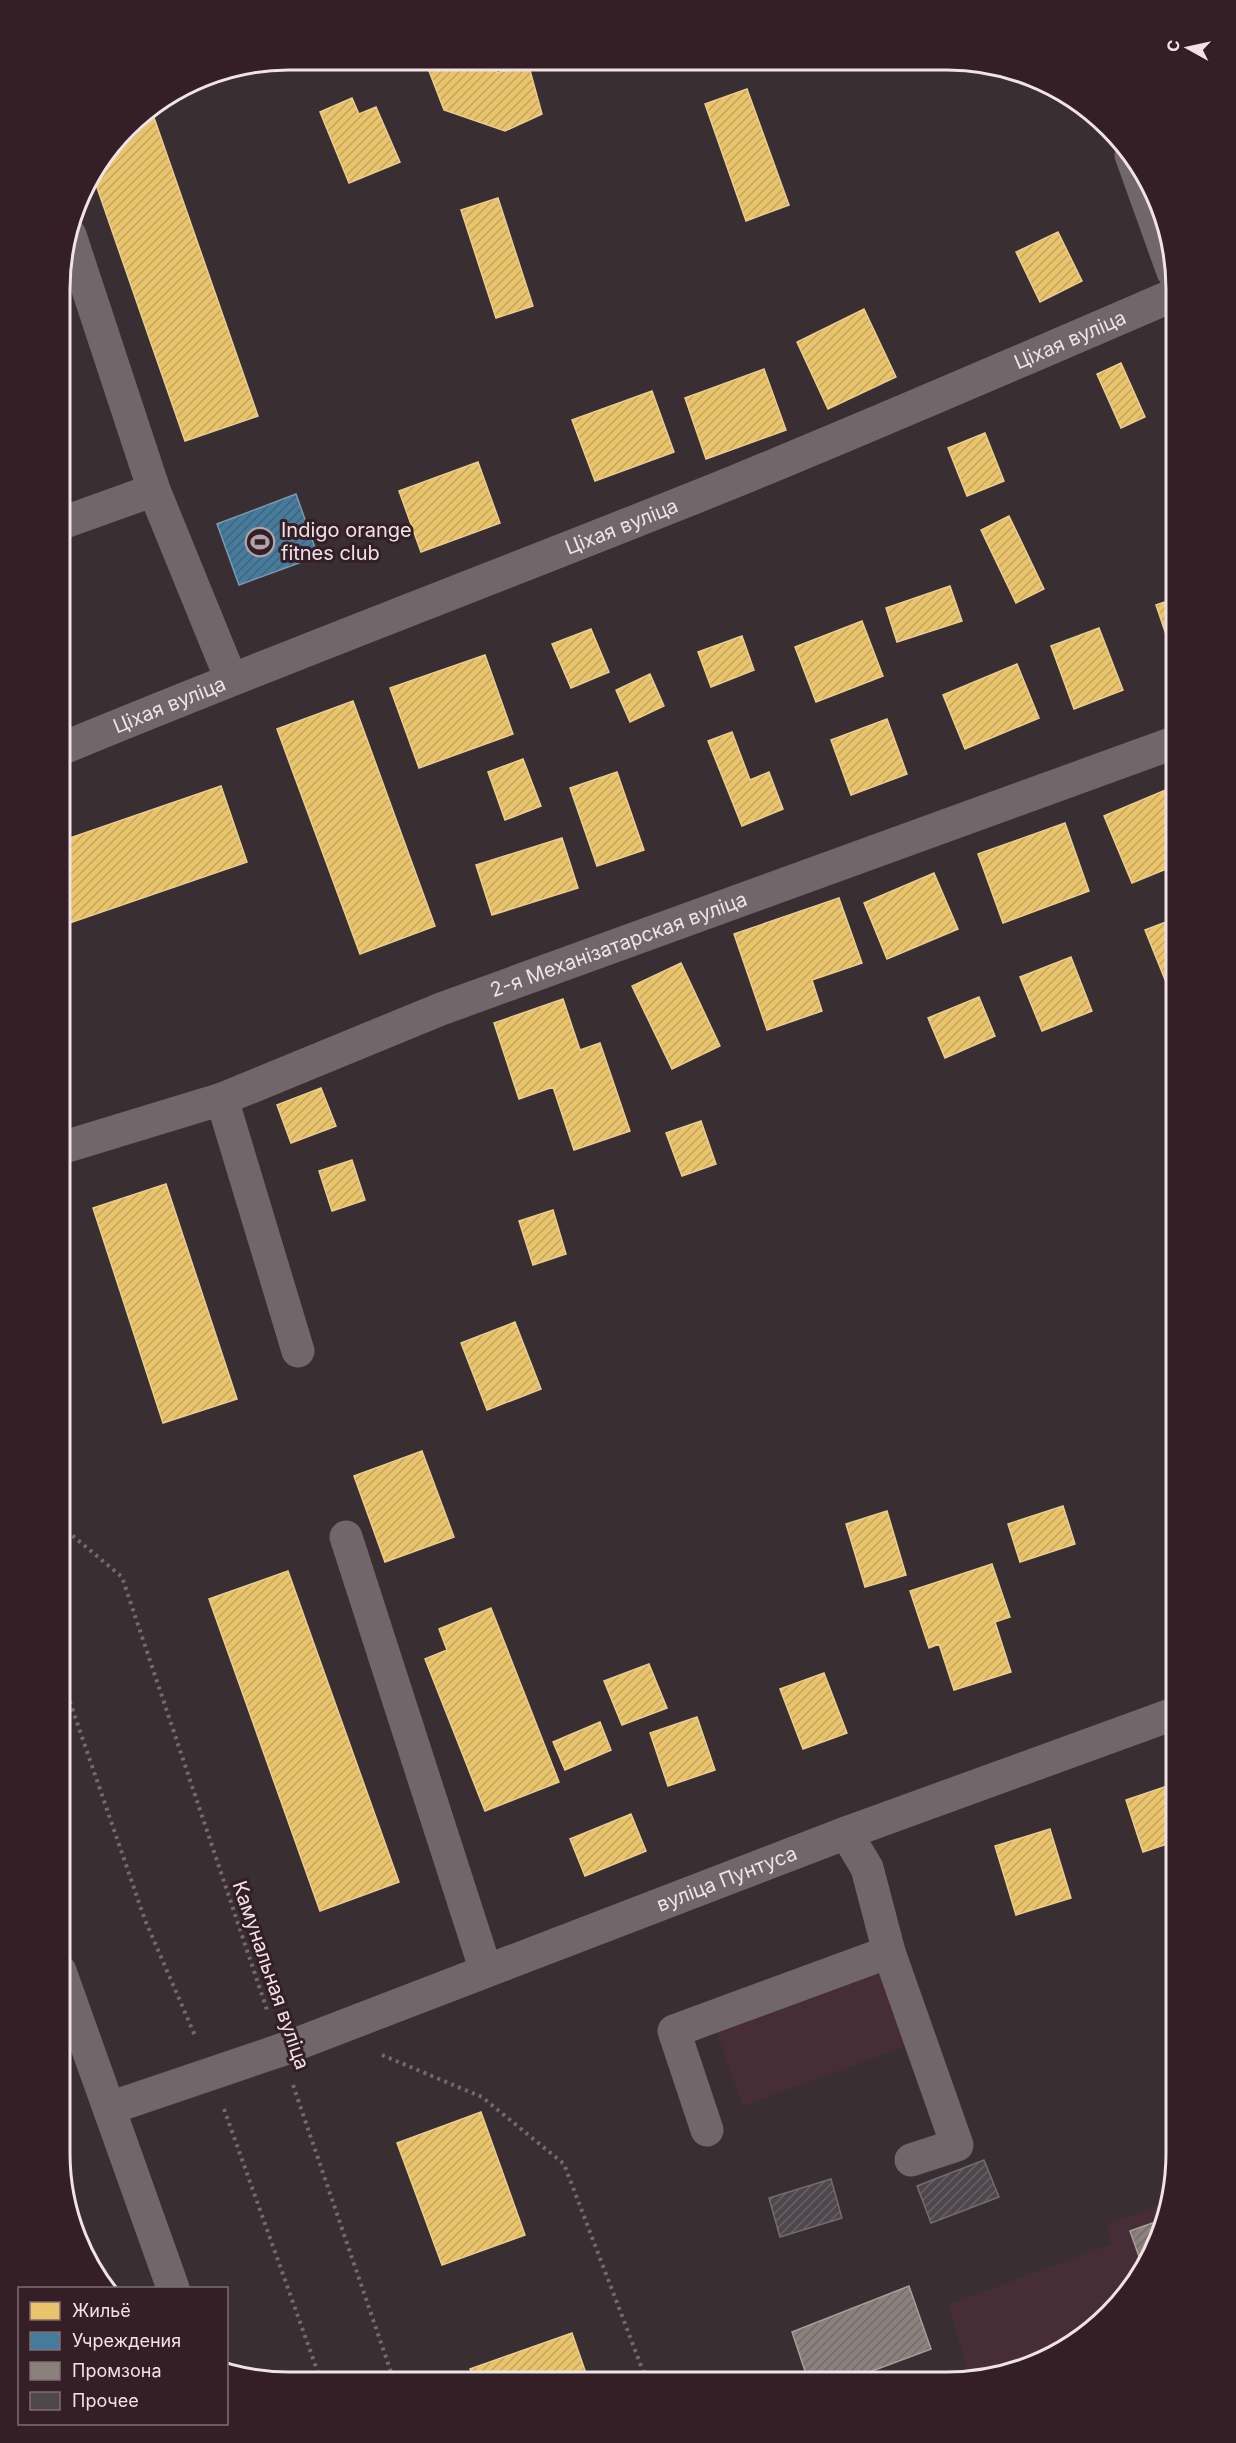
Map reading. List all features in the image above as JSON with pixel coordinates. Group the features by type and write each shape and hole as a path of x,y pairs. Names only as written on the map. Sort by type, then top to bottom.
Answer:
{"street":[{"path":"74,251 154,490 231,679"},
{"name":"Ціхая вуліца","path":"70,746 231,679 729,483 1166,298"},
{"path":"70,520 154,490"},
{"name":"2-я Механізатарская вуліца","path":"70,1145 222,1100 441,1009 1166,746"},
{"path":"222,1100 298,1351"},
{"path":"346,1537 486,1971"},
{"name":"вуліца Пунтуса","path":"110,2108 281,2050 846,1833 1166,1717"},
{"path":"846,1833 867,1868 889,1952 957,2145 910,2160"},
{"path":"707,2130 674,2031 889,1952"},
{"path":"70,1998 172,2287"}],"path":[{"name":"Камунальная вуліца","path":"70,1534 122,1577 391,2372"},
{"path":"70,1702 145,1920 212,2073 318,2372"},
{"path":"375,2052 483,2097 564,2164 644,2372"}],"shaded area":[{"path":"885,1971 912,2044 743,2106 716,2032"},
{"path":"1159,2205 1149,2237 1129,2275 1091,2318 1068,2336 1030,2356 1003,2365 968,2372 948,2305 1111,2244 1107,2224"}],"building: Жильё":[{"path":"496,70 497,73 506,70 530,70 542,114 505,131 444,110 429,71"},
{"path":"747,89 789,205 746,221 705,104"},
{"path":"352,98 359,114 376,107 400,162 349,183 320,112"},
{"path":"154,118 258,416 185,441 97,186 107,168 125,145"},
{"path":"498,198 533,306 496,318 461,210"},
{"path":"1058,232 1082,281 1040,302 1016,252"},
{"path":"864,309 896,377 828,409 797,342"},
{"path":"1121,363 1145,417 1121,428 1097,374"},
{"path":"764,369 786,430 706,459 685,398"},
{"path":"652,391 674,452 595,481 572,420"},
{"path":"985,433 1004,481 967,496 948,448"},
{"path":"478,462 500,523 421,552 399,491"},
{"path":"1009,516 1044,589 1016,603 981,530"},
{"path":"950,586 962,621 897,642 886,608"},
{"path":"1166,602 1166,634 1156,605"},
{"path":"862,621 883,676 816,702 795,647"},
{"path":"1099,628 1123,690 1074,709 1051,646"},
{"path":"591,629 609,672 571,688 552,644"},
{"path":"742,636 754,670 711,687 698,652"},
{"path":"485,655 513,734 419,768 390,688"},
{"path":"1017,664 1039,718 965,749 943,695"},
{"path":"650,674 664,706 630,722 616,690"},
{"path":"353,701 435,926 360,954 277,729"},
{"path":"887,719 907,774 851,795 831,740"},
{"path":"732,732 750,780 769,772 783,809 742,826 708,741"},
{"path":"523,759 541,806 505,820 488,772"},
{"path":"617,772 644,850 597,866 570,788"},
{"path":"221,786 247,862 70,923 70,838"},
{"path":"1166,790 1166,869 1132,883 1104,816"},
{"path":"1065,823 1089,891 1003,923 978,854"},
{"path":"562,838 578,888 492,915 476,865"},
{"path":"934,873 958,929 887,959 864,903"},
{"path":"839,898 862,963 812,980 822,1011 767,1030 734,934"},
{"path":"1166,922 1166,982 1145,930"},
{"path":"1071,957 1092,1011 1042,1031 1020,977"},
{"path":"681,963 720,1046 672,1069 632,986"},
{"path":"979,997 995,1036 945,1058 928,1018"},
{"path":"563,999 580,1050 600,1043 630,1131 574,1150 553,1087 519,1099 494,1023"},
{"path":"321,1088 336,1126 291,1143 277,1105"},
{"path":"701,1121 716,1164 682,1176 666,1133"},
{"path":"352,1160 365,1200 332,1211 319,1171"},
{"path":"166,1184 237,1399 163,1423 93,1208"},
{"path":"553,1210 566,1254 533,1265 519,1221"},
{"path":"515,1322 541,1389 487,1410 461,1343"},
{"path":"422,1451 454,1537 385,1562 354,1476"},
{"path":"1063,1506 1075,1544 1020,1562 1008,1524"},
{"path":"887,1511 906,1575 865,1587 846,1524"},
{"path":"992,1564 1010,1617 995,1622 1011,1672 954,1690 939,1644 929,1648 910,1591"},
{"path":"288,1571 399,1882 320,1911 209,1599"},
{"path":"491,1608 559,1782 485,1811 425,1659 447,1650 439,1629"},
{"path":"649,1664 667,1708 622,1725 604,1681"},
{"path":"824,1673 847,1733 803,1749 780,1689"},
{"path":"697,1717 715,1770 668,1786 650,1733"},
{"path":"600,1722 611,1750 565,1770 553,1742"},
{"path":"1166,1786 1166,1844 1143,1852 1126,1800"},
{"path":"631,1814 646,1851 585,1876 570,1839"},
{"path":"1050,1829 1071,1898 1016,1915 995,1846"},
{"path":"481,2112 525,2235 442,2265 397,2143"},
{"path":"572,2333 586,2372 471,2372 470,2369"}],"building: Учреждения":[{"path":"296,494 318,556 239,585 217,524"}],"building: Промзона":[{"path":"1154,2222 1139,2257 1130,2231"},
{"path":"909,2286 931,2349 869,2372 805,2372 792,2332"}],"building: Прочее":[{"path":"984,2160 999,2197 931,2223 917,2186"},
{"path":"831,2179 842,2218 780,2237 769,2198"}],"place":[{"name":"Indigo orange fitnes club","path":"260,542"}]}
